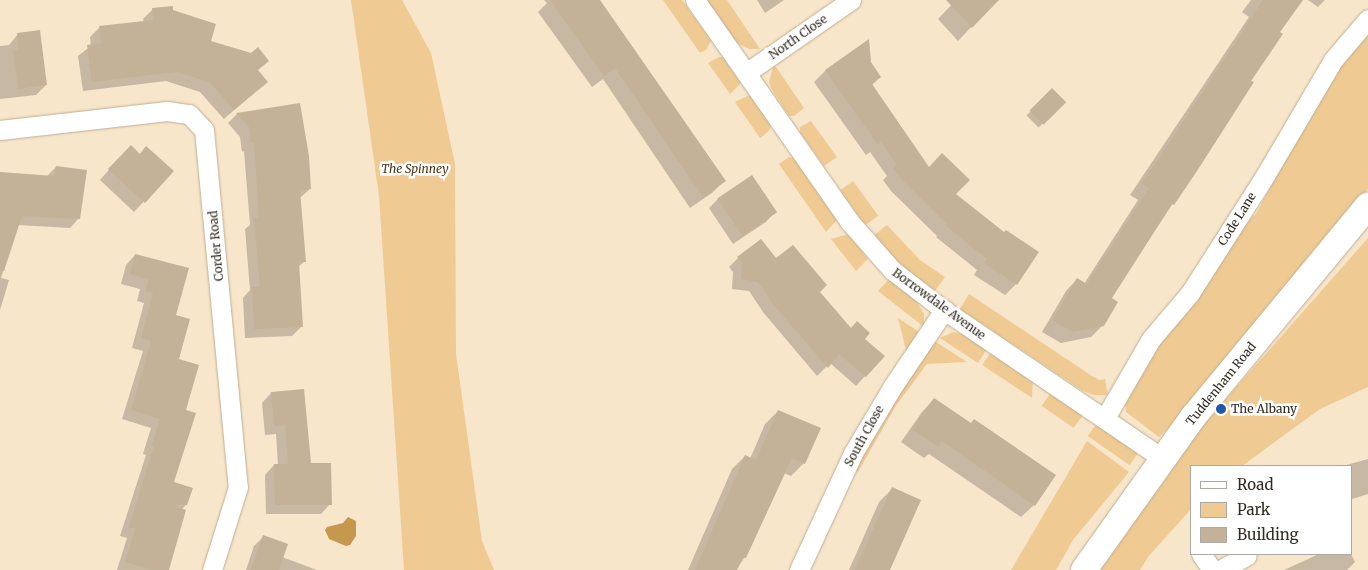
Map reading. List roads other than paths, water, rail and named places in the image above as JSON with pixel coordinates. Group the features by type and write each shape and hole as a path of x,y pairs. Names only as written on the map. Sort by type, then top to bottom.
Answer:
{"street":[{"name":"Borrowdale Avenue","path":"695,0 849,221 892,270 944,310 1163,459"},
{"name":"North Close","path":"746,73 851,0"},
{"name":"Code Lane","path":"1105,418 1151,339 1190,293 1209,264 1333,60 1368,19"},
{"name":"Corder Road","path":"0,130 167,111 189,114 204,130 238,487 212,570"},
{"name":"Tuddenham Road","path":"1084,570 1194,416 1368,206"},
{"name":"South Close","path":"799,570 853,453 893,386 944,310"},
{"path":"1202,555 1212,570"},
{"path":"1220,570 1246,556"}],"place":[{"name":"The Albany","path":"1221,409"}],"park label":[{"name":"The Spinney","path":"415,169"}]}
